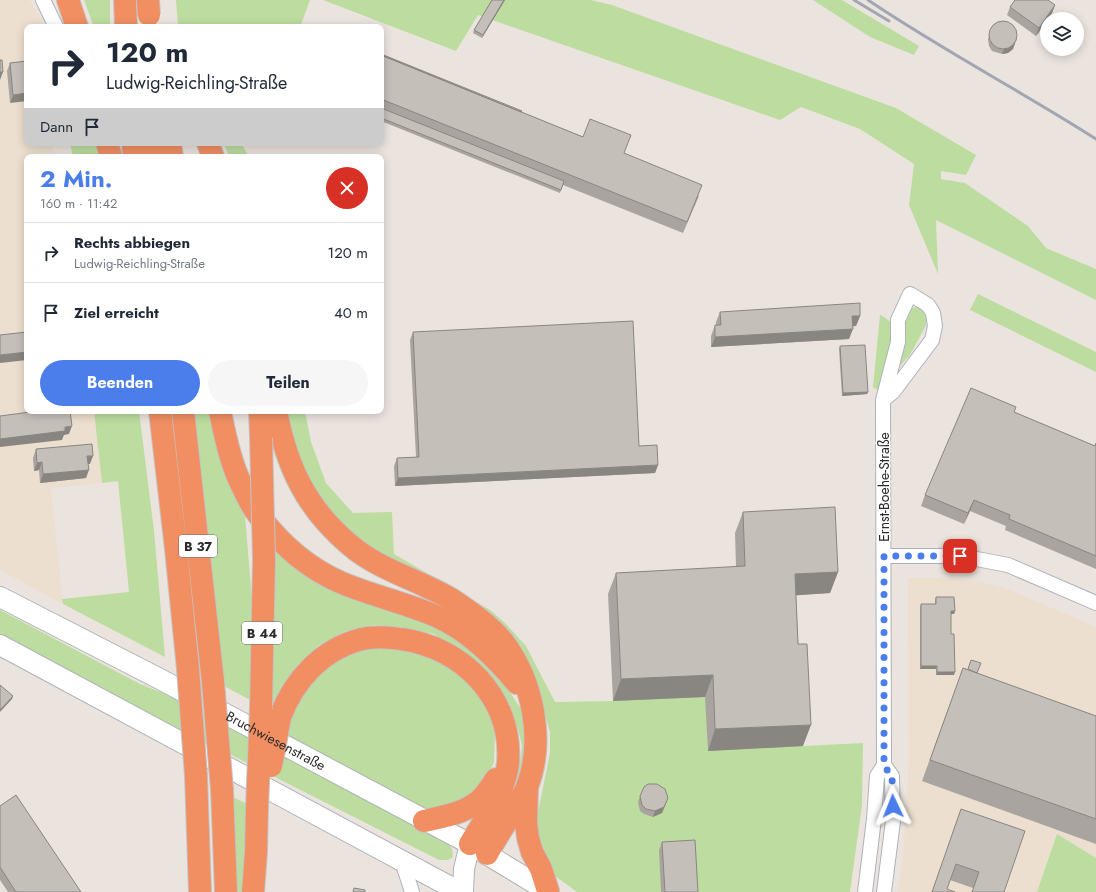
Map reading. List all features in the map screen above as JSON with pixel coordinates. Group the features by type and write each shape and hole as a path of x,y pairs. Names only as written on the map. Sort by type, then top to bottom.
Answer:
{"highway":[{"path":"68,0 76,24"},
{"path":"125,0 126,24"},
{"name":"B 37","path":"160,414 188,668 196,776 200,892"},
{"name":"B 37","path":"183,414 213,682 222,790 226,892"},
{"path":"221,414 225,436 237,474 254,509 286,546 314,568 341,582 437,617 463,632 488,651 529,698"},
{"name":"B 44","path":"253,892 256,852 262,811 261,707 264,560 260,414"},
{"path":"277,414 285,449 299,485 308,500 328,525 351,546 374,561 431,588 478,618 503,642 518,665 535,720 536,741 534,764 508,801 478,849"},
{"path":"262,811 280,717 289,696 304,675 326,655 356,641 383,637 415,641 436,648 463,664 488,691 500,710 507,734 508,801 528,838 532,852 541,869 548,892"},
{"path":"424,820 458,813 470,807 508,801"},
{"path":"190,892 198,845"}],"main road":[{"name":"Bruchwiesenstraße","path":"0,597 158,678 478,849 548,892"},
{"path":"0,645 457,891 478,849"}],"street":[{"path":"43,0 55,24"},
{"name":"Ernst-Boehe-Straße","path":"864,892 874,819 877,776 884,766 883,400 898,342 898,320 910,294 928,305 934,313 935,326 932,340 893,392 883,400"},
{"path":"884,556 960,556 1008,565 1096,603"},
{"name":"Ernst-Boehe-Straße","path":"884,766 892,776 893,820 884,892"},
{"path":"402,861 412,892"}],"shaded area":[{"path":"0,0 30,0 43,24 24,24 24,146 53,146 54,154 24,154 24,414 94,414 102,483 51,488 63,604 0,570"},
{"path":"908,578 953,578 982,582 1008,589 1096,627 1096,892 897,892 903,860 909,761"}],"green space":[{"path":"84,0 110,0 110,24 93,24"},
{"path":"176,0 310,0 301,24 178,24"},
{"path":"323,0 591,0 612,5 896,108 976,155 966,175 941,171 941,179 965,183 1028,226 1046,248 1096,269 1096,300 936,220 938,274 909,205 914,164 860,129 801,107 780,120 478,15 456,51"},
{"path":"813,0 842,0 919,46 914,55 870,37"},
{"path":"71,146 96,146 98,154 72,154"},
{"path":"225,146 243,146 247,154 228,154"},
{"path":"978,294 1096,352 1096,372 970,310"},
{"path":"918,307 926,311 926,325 910,355 894,372 903,326 910,308"},
{"path":"880,315 886,318 891,324 893,334 890,350 878,390 873,387"},
{"path":"94,414 139,414 154,531 165,657 63,604 62,599 129,592 118,481 102,483"},
{"path":"193,414 215,414 245,515 252,600 250,700 224,686"},
{"path":"289,414 306,414 311,442 326,483 353,513 392,512 394,554 490,610 504,622 526,646 555,702 705,697 803,746 863,743 862,805 850,892 577,892 555,876 545,862 535,827 550,753 550,732 538,691 520,656 374,551 333,518 301,464 293,440"},
{"path":"275,553 321,578 439,626 496,670 522,711 527,734 522,778 486,841 516,778 522,746 509,703 497,685 479,667 434,634 411,629 374,625 346,631 319,645 299,665 282,687 275,706 270,707"},
{"path":"0,610 140,684 168,695 443,838 452,849 453,857 448,860 439,860 170,724 0,634"},
{"path":"394,643 453,663 486,706 495,730 494,762 485,782 467,803 424,810 284,739 294,701 315,675 351,651"},
{"path":"233,797 247,804 243,892 237,892"},
{"path":"1057,834 1096,858 1096,892 1037,892"}],"building":[{"path":"492,0 504,0 483,35 474,30"},
{"path":"1015,0 1048,0 1055,5 1050,12 1040,12 1039,28 1010,7"},
{"path":"1003,21 1013,25 1017,35 1013,45 1003,49 993,45 989,35 993,25"},
{"path":"384,55 522,111 521,112 384,56"},
{"path":"384,56 583,137 590,119 631,135 624,153 702,185 687,222 384,100"},
{"path":"0,60 2,60 3,72 0,72"},
{"path":"24,61 24,93 13,95 10,63"},
{"path":"384,109 564,181 561,190 384,119"},
{"path":"860,303 860,316 852,316 853,329 715,337 715,325 721,325 720,312"},
{"path":"633,321 639,446 657,445 658,465 398,478 397,458 419,457 413,332"},
{"path":"24,332 24,352 0,355 0,335"},
{"path":"865,345 868,392 843,393 840,346"},
{"path":"971,388 1016,407 1014,412 1095,446 1096,443 1096,556 1009,519 1010,515 974,500 968,513 925,495"},
{"path":"24,413 70,414 72,426 65,427 65,431 0,439 0,416"},
{"path":"92,444 93,456 87,456 89,470 43,474 42,462 37,463 36,449"},
{"path":"835,507 838,572 795,574 798,644 807,644 811,725 715,729 713,675 621,679 616,573 745,566 743,512"},
{"path":"936,597 954,597 955,611 951,611 951,634 954,634 955,672 937,672 937,666 921,666 921,604 936,604"},
{"path":"971,660 981,663 977,673 968,669"},
{"path":"963,668 1096,716 1096,819 930,760"},
{"path":"0,685 13,696 0,710"},
{"path":"648,784 657,784 665,789 668,798 664,807 655,811 646,809 642,805 640,796 644,787"},
{"path":"16,795 81,892 16,892 0,867 0,806"},
{"path":"961,809 1025,831 1004,892 972,892 979,872 956,864 947,889 955,892 932,892"},
{"path":"695,840 698,892 665,892 662,842"},
{"path":"354,888 365,890 365,892 353,892"}],"railway":[{"path":"854,0 889,21"},
{"path":"868,0 924,36 1096,139"}],"route":[{"path":"893,806 892,776 884,766 884,556 960,556"}]}
